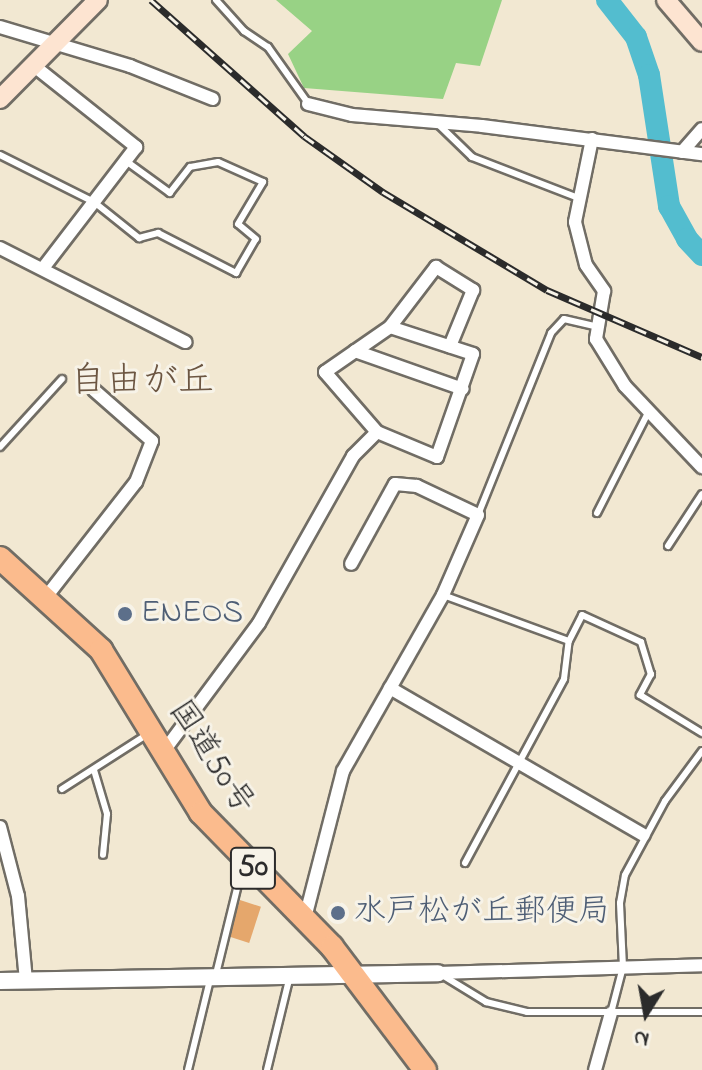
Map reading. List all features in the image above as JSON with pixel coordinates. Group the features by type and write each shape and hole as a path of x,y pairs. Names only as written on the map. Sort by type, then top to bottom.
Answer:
{"highway":[{"name":"国道50号","path":"0,558 101,650 201,813 244,860 305,918 355,976 425,1070"}],"main road":[{"path":"0,99 98,0"},
{"path":"666,0 702,42"}],"street":[{"path":"0,27 53,46 130,66 213,99"},
{"path":"33,65 136,147 43,268"},
{"path":"308,104 352,115 592,139 702,154"},
{"path":"679,152 702,129"},
{"path":"592,139 578,198 576,239 604,291 594,326 609,365 702,467"},
{"path":"0,248 185,342"},
{"path":"390,327 473,354 437,457 377,432 325,372 390,327 436,267 473,290 450,346"},
{"path":"355,351 463,389"},
{"path":"46,597 136,482 152,441 94,390"},
{"path":"164,751 259,623 353,456 377,432"},
{"path":"305,918 343,771 443,595 478,515 417,486 395,484 351,564"},
{"path":"390,688 644,835"},
{"path":"0,827 18,896 26,981"},
{"path":"0,981 355,976 702,965"},
{"path":"595,1070 611,1013"}],"lane":[{"path":"216,0 244,31 268,47 308,104"},
{"path":"437,122 472,157 578,198"},
{"path":"0,155 94,202 139,238 158,233 236,273 256,239 238,224 263,182 218,162 190,167 170,193 126,161"},
{"path":"478,515 551,333 564,319 594,326"},
{"path":"0,447 62,379"},
{"path":"597,513 649,411"},
{"path":"668,546 702,494"},
{"path":"443,595 569,641"},
{"path":"465,863 564,679 569,641 582,615 641,642 651,674 640,695 702,733"},
{"path":"62,789 153,731"},
{"path":"611,1013 623,967 620,903 625,875 644,835 702,751"},
{"path":"94,770 107,814 103,855"},
{"path":"188,1070 244,860"},
{"path":"438,973 486,1002 527,1012 702,1012"},
{"path":"267,1070 290,976"}],"green space":[{"path":"276,0 502,0 480,66 456,63 443,99 304,88 288,54 312,31"}],"building":[{"path":"240,900 261,907 249,943 228,936"},
{"path":"340,902 348,910 335,923 327,915"}],"waterway":[{"path":"607,0 636,37 649,75 669,206 687,239 702,255"}],"railway":[{"path":"151,0 304,136 383,192 547,290 702,357"}],"place":[{"name":"ENEOS","path":"125,614"},
{"name":"水戸松が丘郵便局","path":"338,913"}],"district":[{"name":"自由が丘","path":"142,383"}]}
